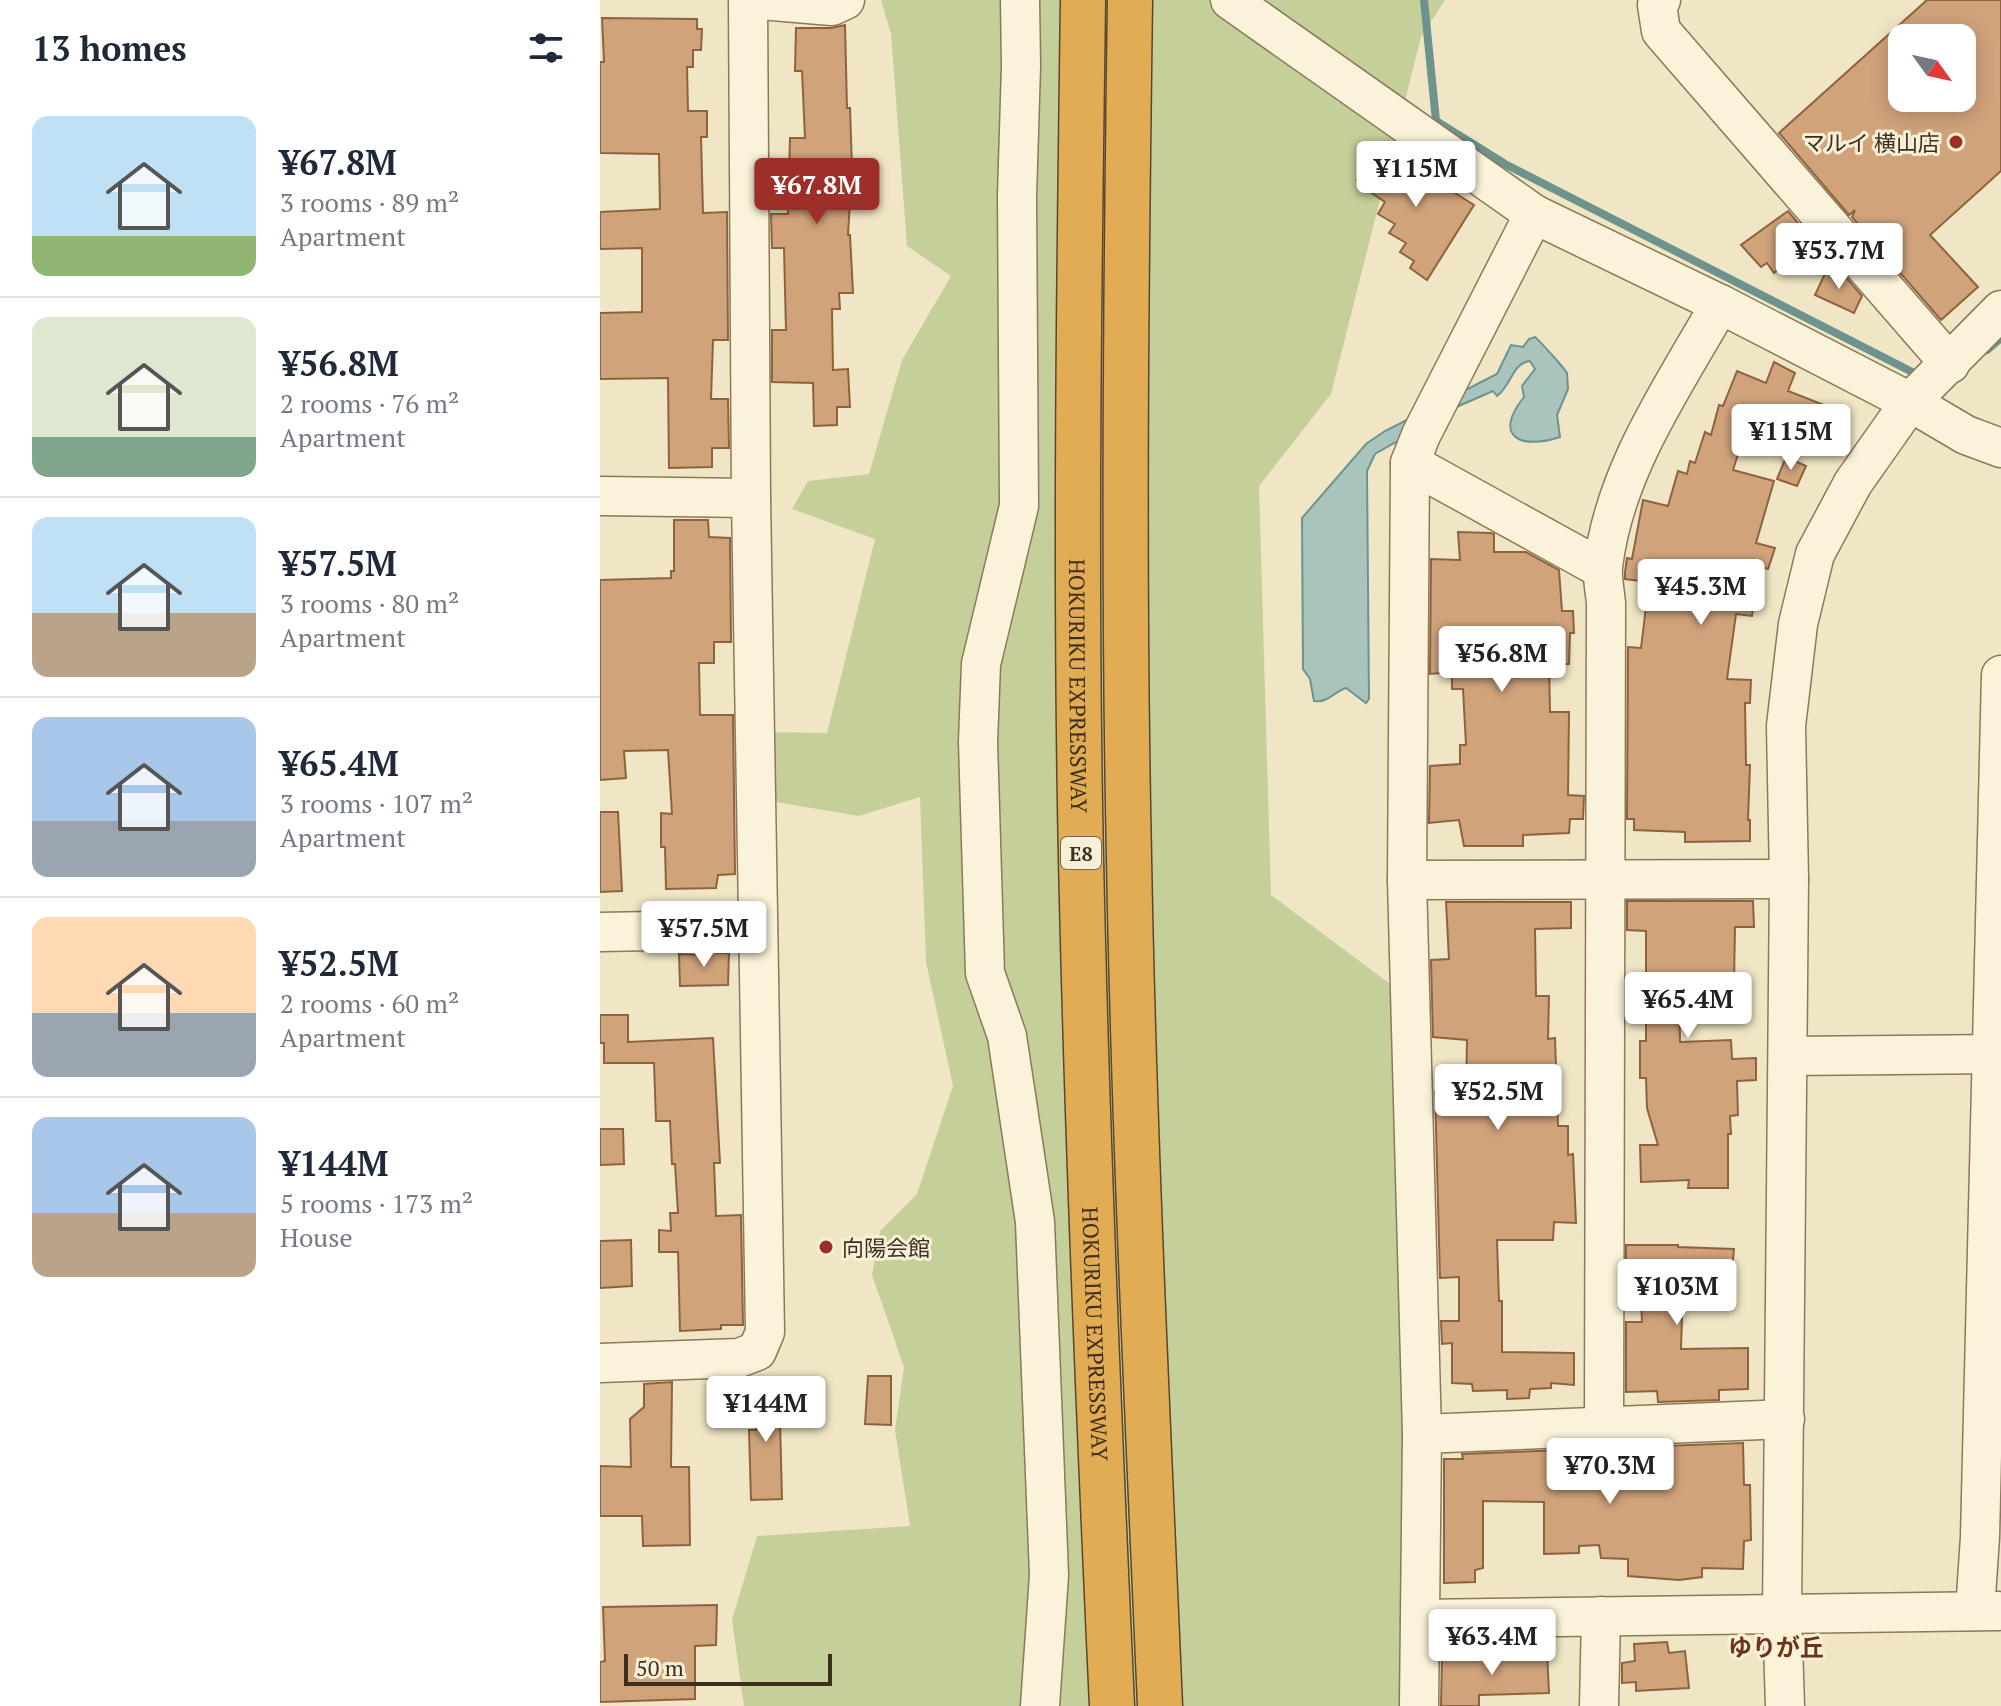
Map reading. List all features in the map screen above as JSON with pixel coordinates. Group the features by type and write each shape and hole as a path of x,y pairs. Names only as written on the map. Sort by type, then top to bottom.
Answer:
{"highway":[{"name":"HOKURIKU EXPRESSWAY","path":"1083,0 1078,351 1081,855 1094,1330 1112,1706"},
{"name":"E8","path":"1130,0 1126,364 1129,857 1160,1706"}],"street":[{"path":"600,1363 739,1358 757,1351 765,1332 751,498 748,0"},
{"path":"761,0 832,6 845,0"},
{"path":"1020,0 1017,196 1019,506 981,664 978,742 985,973 1007,1036 1035,1222 1049,1575 1040,1706"},
{"path":"1230,0 1534,214 1912,399 1966,435 2001,448"},
{"path":"1633,0 1661,15 1947,367"},
{"path":"1419,1706 1422,1434 1407,880 1410,463 1421,435 1534,214"},
{"path":"1604,1426 1606,603 1602,569 1613,517 1634,458 1720,304"},
{"path":"1785,1706 1782,1613 1789,879 1786,726 1798,624 1815,554 1853,483 1912,399 2001,310"},
{"path":"1410,463 1602,569"},
{"path":"600,496 751,498"},
{"path":"1420,1619 1988,1611 1980,1537 1996,1054 2001,675"},
{"path":"1407,880 1789,879"},
{"path":"600,932 758,929"},
{"path":"1788,1056 1996,1054"},
{"path":"1422,1434 1785,1419"},
{"path":"1599,1706 1601,1616"}],"green space":[{"path":"881,0 1445,0 1421,37 1331,394 1259,486 1271,895 1410,999 1419,1706 744,1706 732,1620 757,1536 910,1526 895,1430 904,1367 872,1275 880,1231 917,1194 953,1086 926,962 920,797 859,816 758,799 756,732 827,733 875,539 792,509 808,481 869,474 902,360 951,276 907,246 891,34"}],"water":[{"path":"1535,337 1567,373 1568,389 1557,415 1560,437 1546,441 1523,441 1511,431 1515,411 1524,397 1522,386 1535,369 1530,361 1519,366 1497,396 1493,391 1461,405 1375,454 1367,471 1369,699 1366,703 1346,688 1324,700 1314,701 1310,679 1303,669 1302,518 1366,444 1385,431 1497,374 1511,345 1523,347"}],"building":[{"path":"1927,0 2001,0 2001,171 1930,235 1978,287 1941,320 1852,217 1855,210 1849,215 1779,133 1888,35 1888,112 1976,112 1976,24 1900,24"},
{"path":"602,18 697,19 697,29 702,29 701,50 693,50 693,67 687,67 688,111 707,111 707,137 701,137 703,213 727,212 728,340 713,340 711,399 728,399 729,448 712,448 712,467 669,468 668,378 600,379 600,313 642,312 642,248 600,249 600,212 660,209 659,154 600,153 600,62 604,62"},
{"path":"845,25 852,168 848,235 853,293 839,293 840,309 832,309 833,370 848,369 850,407 837,407 837,425 814,426 813,383 772,382 772,330 786,330 784,248 772,248 771,214 788,214 790,138 805,138 802,71 795,71 796,28"},
{"path":"1381,146 1474,205 1427,280 1410,268 1414,261 1400,252 1406,243 1389,233 1395,224 1378,214 1385,202 1366,189 1369,186 1357,180"},
{"path":"1788,211 1812,240 1774,273 1767,263 1761,267 1741,245"},
{"path":"1828,267 1844,275 1862,296 1854,313 1815,295"},
{"path":"1774,362 1795,373 1788,391 1824,405 1811,435 1752,410 1733,470 1774,481 1756,543 1775,548 1768,569 1758,566 1752,616 1736,614 1727,679 1751,680 1750,703 1745,703 1746,765 1750,765 1750,841 1685,842 1685,832 1634,830 1634,819 1627,819 1628,647 1641,648 1649,582 1625,579 1625,572 1627,558 1632,559 1643,500 1668,506 1678,471 1687,474 1690,461 1695,463 1705,432 1711,435 1719,405 1723,406 1737,371 1766,383"},
{"path":"1786,457 1806,466 1797,486 1777,479"},
{"path":"674,520 708,520 709,537 730,538 731,642 714,642 714,663 699,663 700,715 733,715 735,874 718,875 716,888 666,889 661,813 672,814 668,750 624,751 626,778 600,780 600,580 671,578 671,571 674,571"},
{"path":"1458,532 1494,534 1494,552 1526,552 1559,570 1562,611 1573,611 1574,633 1570,633 1569,664 1549,664 1550,712 1569,712 1568,795 1584,796 1583,819 1570,819 1569,833 1523,835 1523,846 1464,846 1459,820 1429,823 1430,766 1460,764 1460,745 1466,745 1463,689 1452,689 1452,672 1430,674 1431,559 1460,560"},
{"path":"600,812 618,812 622,891 600,892"},
{"path":"1627,901 1753,901 1754,927 1735,927 1734,982 1679,983 1680,1042 1731,1040 1732,1059 1756,1058 1756,1080 1737,1081 1738,1115 1730,1116 1731,1134 1728,1134 1728,1188 1688,1188 1689,1180 1641,1182 1640,1145 1658,1145 1647,1108 1646,1078 1640,1078 1640,1041 1646,1041 1646,931 1627,930"},
{"path":"1446,902 1571,902 1571,928 1535,929 1536,996 1549,996 1548,1039 1555,1038 1558,1126 1568,1126 1568,1155 1573,1154 1576,1223 1554,1222 1553,1240 1497,1240 1502,1352 1574,1353 1574,1385 1551,1383 1551,1388 1530,1389 1529,1398 1507,1399 1507,1390 1473,1391 1472,1384 1452,1383 1452,1343 1442,1344 1441,1321 1459,1321 1459,1277 1440,1278 1435,1091 1466,1092 1467,1040 1433,1037 1431,960 1449,959"},
{"path":"700,952 729,953 728,985 680,986 679,954 701,955"},
{"path":"600,1015 628,1015 628,1042 713,1038 720,1163 714,1163 716,1216 741,1215 743,1325 680,1331 678,1252 659,1252 659,1230 671,1231 670,1213 678,1213 670,1121 656,1121 654,1063 604,1063"},
{"path":"600,1129 623,1129 624,1164 600,1165"},
{"path":"631,1240 632,1286 600,1288 600,1241"},
{"path":"1626,1245 1734,1249 1731,1280 1683,1282 1681,1349 1748,1348 1748,1389 1719,1390 1719,1400 1658,1402 1657,1391 1626,1392 1626,1322 1642,1322 1640,1278 1626,1278"},
{"path":"868,1376 891,1376 891,1425 865,1424"},
{"path":"672,1382 671,1467 689,1467 690,1545 643,1546 642,1516 600,1516 600,1466 631,1467 630,1419 644,1407 644,1384"},
{"path":"754,1382 779,1382 782,1499 751,1500 749,1430 756,1430"},
{"path":"1743,1443 1744,1485 1750,1485 1751,1540 1744,1541 1743,1569 1702,1568 1702,1577 1679,1580 1628,1576 1628,1559 1601,1558 1599,1545 1579,1546 1579,1553 1544,1554 1544,1502 1483,1501 1483,1568 1475,1570 1475,1582 1444,1583 1444,1459 1463,1459 1462,1454 1566,1450 1566,1462 1609,1458 1610,1448"},
{"path":"717,1605 716,1645 695,1646 695,1699 600,1702 600,1662 605,1661 603,1607"},
{"path":"1667,1642 1669,1653 1685,1651 1689,1688 1636,1691 1636,1682 1622,1683 1622,1663 1635,1661 1634,1644"},
{"path":"1547,1651 1549,1693 1479,1695 1479,1706 1441,1706 1442,1656 1514,1655"}],"waterway":[{"path":"1424,0 1436,121 1505,164 1922,377"},
{"path":"1987,350 2001,338"}],"place":[{"name":"マルイ 横山店","path":"1956,142"},
{"name":"向陽会館","path":"826,1247"}],"district":[{"name":"ゆりが丘","path":"1776,1647"}]}
